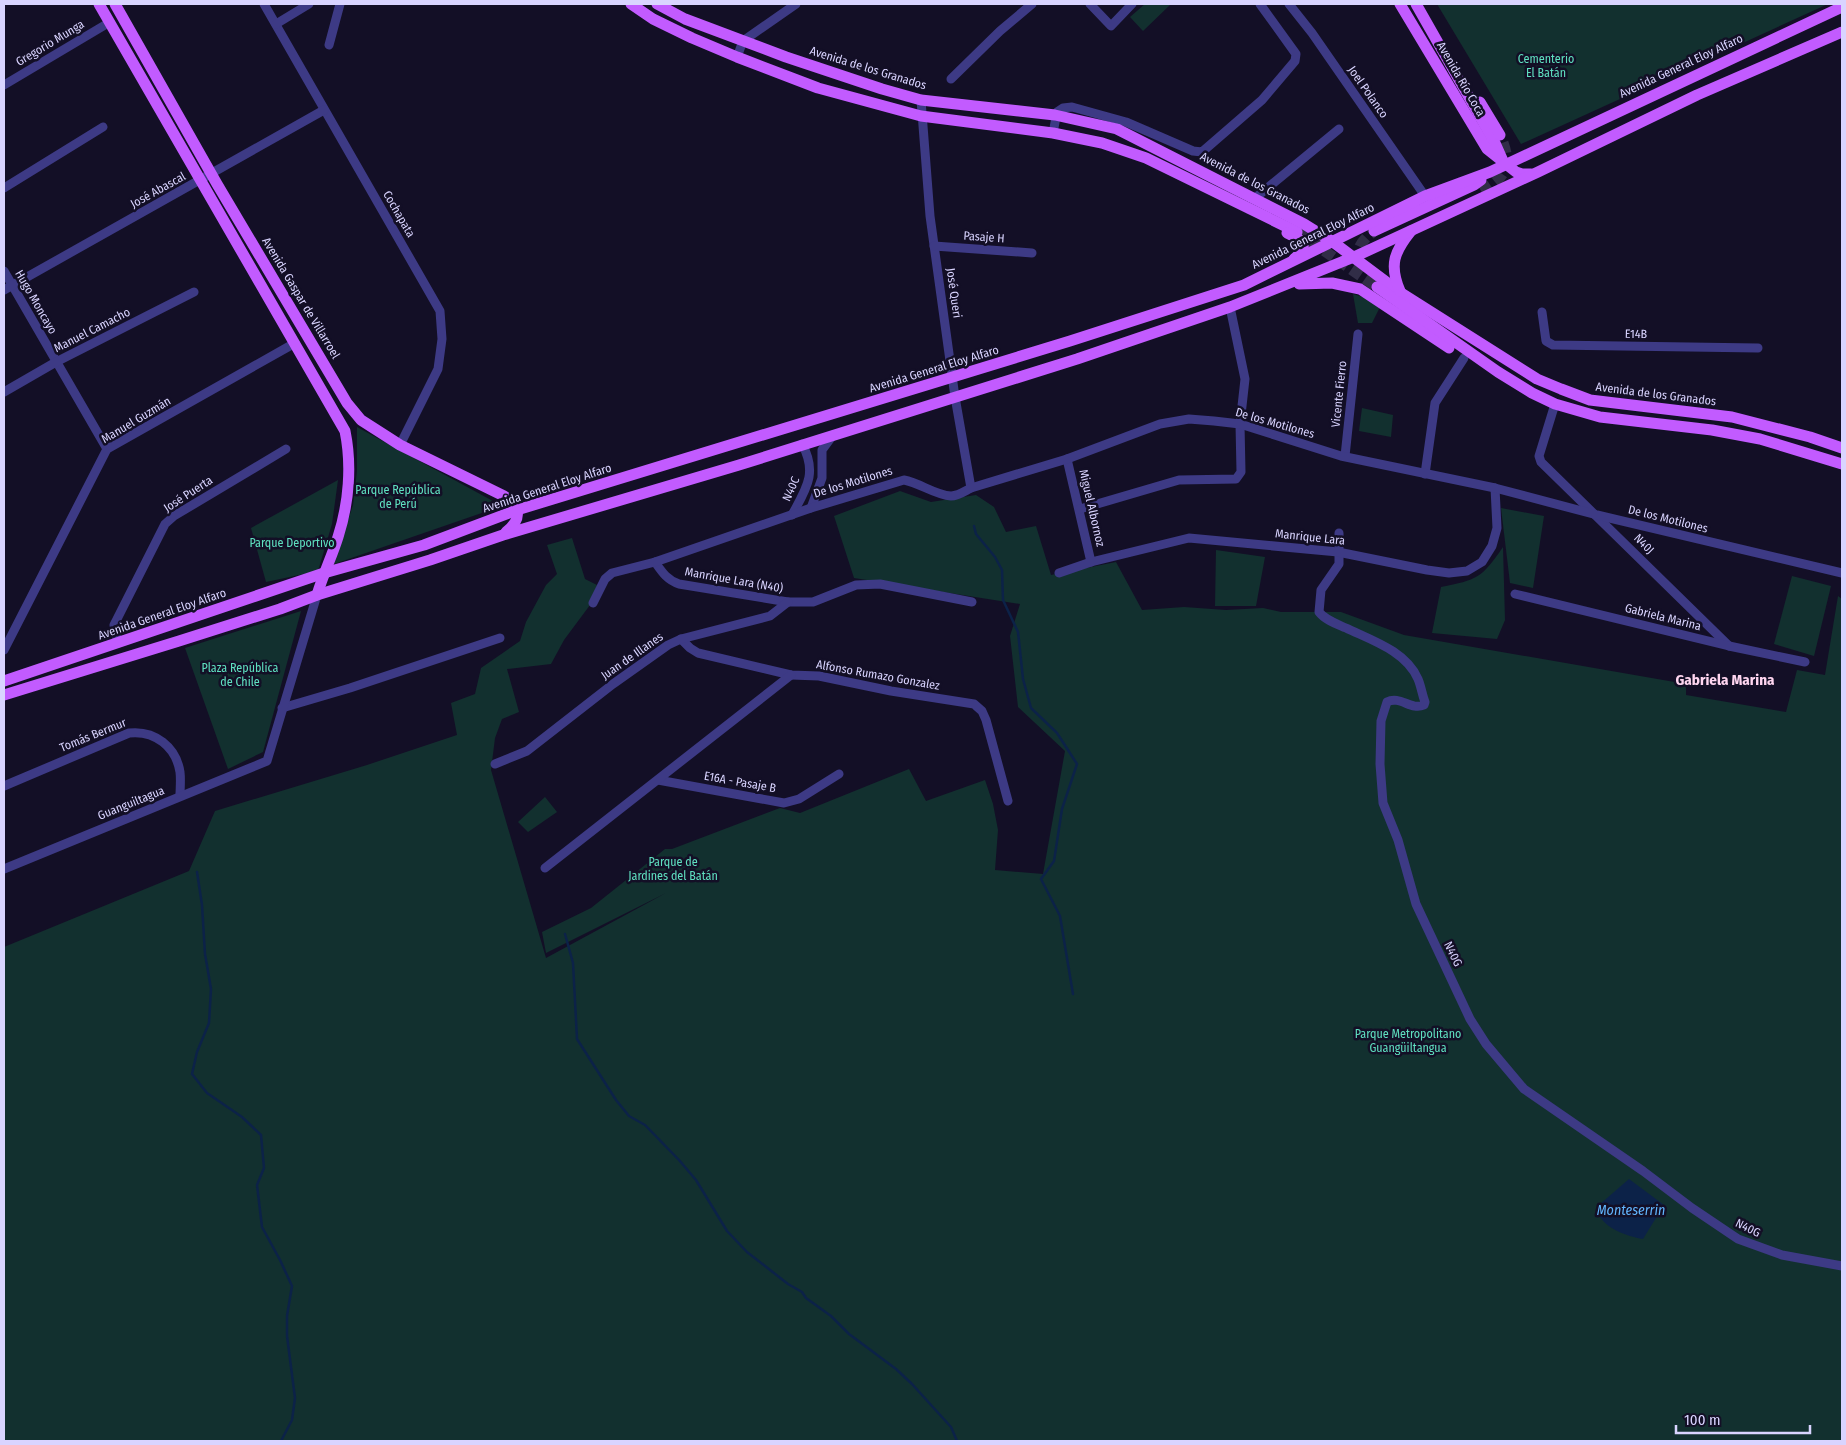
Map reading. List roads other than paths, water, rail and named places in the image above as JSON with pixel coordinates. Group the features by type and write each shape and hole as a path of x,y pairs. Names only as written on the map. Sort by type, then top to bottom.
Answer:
{"main road":[{"path":"99,4 345,430 348,486 346,507 338,536 317,594"},
{"name":"Avenida Gaspar de Villarroel","path":"115,4 212,174 347,403 361,420 400,446 504,496 512,502 517,510"},
{"path":"631,4 653,18 737,57 818,88 921,116 1053,133 1102,143 1146,158 1175,172 1192,187 1300,232 1304,246 1303,250 1287,265"},
{"name":"Avenida de los Granados","path":"657,4 685,19 743,41 835,74 921,100 1055,115 1117,129 1254,199 1300,232 1333,242 1401,293 1537,379 1590,400 1732,417 1810,437 1842,448"},
{"name":"Avenida Río Coca","path":"1400,4 1486,149 1504,164 1522,174 1538,172"},
{"name":"Avenida Río Coca","path":"1416,4 1495,143 1504,164"},
{"name":"Avenida General Eloy Alfaro","path":"4,681 324,573 424,545 517,510 1070,341 1244,285 1425,196 1490,172 1842,6"},
{"path":"1429,25 1440,34 1500,135"},
{"path":"4,695 280,609 317,594 430,560 503,534 730,468 833,434 1077,359 1230,307 1354,257 1538,172 1697,94 1842,32"},
{"path":"1689,77 1697,94"},
{"path":"1374,231 1474,185 1490,172"},
{"path":"1369,250 1386,235 1481,190"},
{"path":"1401,293 1395,279 1394,264 1399,247 1412,229"},
{"path":"1280,288 1312,282 1341,284 1360,289 1528,399 1550,402"},
{"path":"1377,287 1467,352 1520,386 1550,402 1600,417 1712,430 1760,439 1842,464"},
{"path":"1070,341 1067,344 1066,352 1077,359"},
{"path":"334,410 339,410 347,403"},
{"path":"345,430 354,421 361,420"},
{"path":"503,534 517,522 517,510"}],"street":[{"name":"Cochapata","path":"264,4 440,311 442,339 438,369 400,446"},
{"path":"276,24 309,4"},
{"path":"330,45 340,4"},
{"path":"737,57 743,41 796,4"},
{"path":"951,79 1000,31 1032,4"},
{"path":"1090,4 1111,26 1132,4"},
{"path":"1053,133 1055,115 1063,108 1069,107 1126,122 1193,152 1202,152 1262,100 1295,61 1296,54 1260,4"},
{"name":"Joel Polanco","path":"1288,4 1312,34 1425,196"},
{"name":"Gregorio Munga","path":"4,85 110,22"},
{"name":"José Queri","path":"921,100 930,216 955,397 971,488"},
{"name":"José Abascal","path":"8,288 324,110"},
{"path":"4,188 102,127"},
{"path":"1254,199 1339,129"},
{"name":"Pasaje H","path":"934,246 1032,253"},
{"name":"Hugo Moncayo","path":"4,271 8,288 56,362 107,449"},
{"name":"Manuel Camacho","path":"4,392 56,362 194,292"},
{"path":"1080,509 1179,480 1236,479 1241,472 1240,424 1245,378 1230,307"},
{"name":"E14B","path":"1542,312 1546,341 1553,345 1758,348"},
{"name":"Vicente Fierro","path":"1345,456 1358,334"},
{"name":"Manuel Guzmán","path":"4,650 107,449 294,343"},
{"path":"1425,474 1435,403 1464,358"},
{"name":"N40J","path":"1550,402 1539,459 1729,646"},
{"name":"De los Motilones","path":"593,603 606,579 612,574 655,562 811,508 904,480 952,496 971,488 1067,459 1160,424 1189,419 1240,424 1345,456 1495,488 1597,515 1842,573"},
{"name":"N40C","path":"811,508 822,478 822,450 833,434"},
{"name":"N40C","path":"792,515 809,483 808,455 802,444"},
{"name":"José Puerta","path":"118,644 114,625 165,524 174,516 286,449"},
{"name":"Miguel Albornoz","path":"1067,459 1091,562"},
{"name":"Manrique Lara","path":"1059,573 1091,562 1190,538 1338,552 1449,573 1467,571 1482,562 1492,546 1496,528 1495,488"},
{"path":"1338,552 1339,533"},
{"name":"N40G","path":"1338,552 1339,564 1320,590 1319,612 1322,616 1392,650 1409,664 1418,678 1425,702 1421,707 1392,700 1387,702 1381,721 1380,764 1383,803 1398,840 1416,904 1470,1019 1486,1044 1524,1089 1738,1239 1782,1255 1842,1266"},
{"name":"Manrique Lara (N40)","path":"655,562 666,576 678,584 788,602"},
{"path":"788,602 813,602 856,585 880,584 972,602"},
{"path":"282,708 317,594"},
{"name":"Gabriela Marina","path":"1515,594 1729,646 1805,662"},
{"name":"Juan de Illanes","path":"496,764 527,751 613,684 668,645 681,639 770,616 788,602"},
{"path":"282,708 350,688 500,638"},
{"name":"Alfonso Rumazo Gonzalez","path":"681,639 698,653 791,675 819,676 891,691 974,704 982,711 986,720 1008,801"},
{"path":"545,868 791,675"},
{"name":"Guanguiltagua","path":"4,869 267,760 282,708"},
{"name":"Tomás Bermur","path":"4,786 129,733 138,732 150,733 162,740 172,751 180,774 180,796"},
{"name":"E16A - Pasaje B","path":"658,780 784,803 799,798 840,774"}],"water":[{"name":"Monteserrin","path":"1629,1179 1664,1205 1643,1239 1617,1231 1605,1223 1597,1212 1599,1205"}],"waterway":[{"path":"974,526 976,534 995,557 1002,570 1003,600 1018,632 1023,679 1031,708 1057,733 1077,764 1062,809 1054,861 1041,879 1060,916 1073,994"},
{"path":"197,872 202,905 205,954 211,989 209,1023 197,1052 192,1074 207,1093 242,1117 261,1135 264,1168 257,1185 262,1227 292,1286 287,1316 287,1336 295,1398 292,1420 281,1441"},
{"path":"565,934 573,963 577,1039 616,1100 629,1116 645,1125 679,1160 696,1180 727,1231 747,1252 788,1284 802,1292 806,1298 831,1316 849,1334 896,1369 951,1427 957,1441"}],"tunnel":[{"path":"1481,191 1497,180 1506,168 1506,153 1500,135"},
{"path":"1358,263 1359,249 1366,238 1374,231"},
{"path":"1297,232 1377,287"}],"district":[{"name":"Gabriela Marina","path":"1725,680"}],"park label":[{"name":"Cementerio El Batán","path":"1546,66"},
{"name":"Parque República de Perú","path":"398,497"},
{"name":"Parque Deportivo","path":"292,543"},
{"name":"Plaza República de Chile","path":"240,675"},
{"name":"Parque de Jardines del Batán","path":"673,869"},
{"name":"Parque Metropolitano Guangüiltangua","path":"1408,1041"}]}
